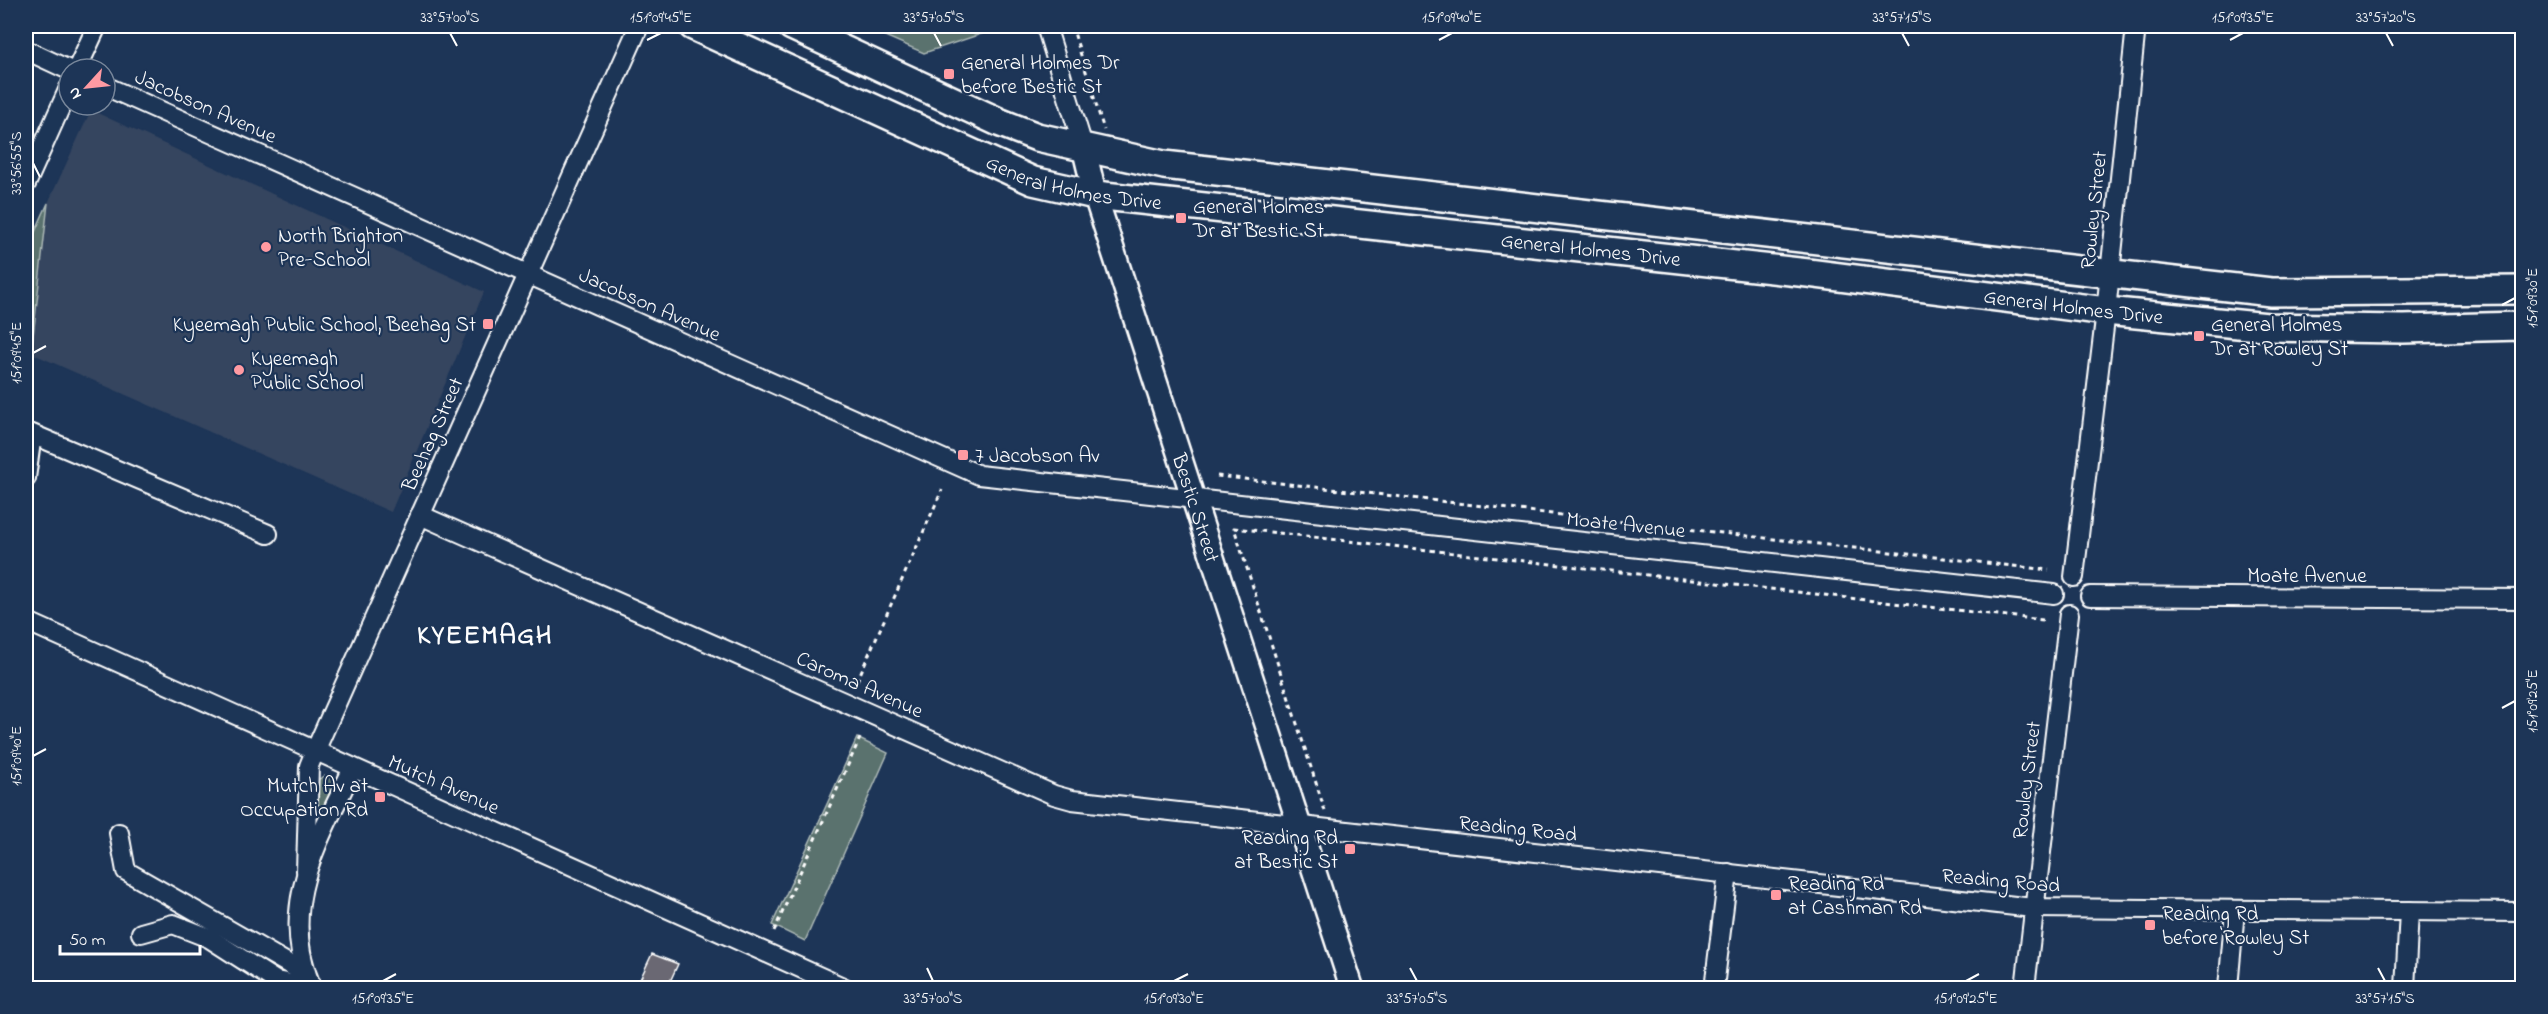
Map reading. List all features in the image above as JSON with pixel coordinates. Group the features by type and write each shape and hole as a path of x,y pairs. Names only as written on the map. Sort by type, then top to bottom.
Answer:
{"highway":[{"name":"General Holmes Drive","path":"693,26 1033,181 1095,195 1785,270 2106,310 2268,327 2403,329 2523,326"},
{"name":"General Holmes Drive","path":"792,26 1001,123 1037,137 1094,140 1164,165 2271,292 2523,290"}],"main road":[{"name":"Bestic Street","path":"1094,140 1095,195 1352,988"}],"street":[{"path":"83,57 97,26"},
{"name":"Beehag Street","path":"306,871 309,766 639,26"},
{"name":"Bestic Street","path":"1046,26 1094,140"},
{"name":"Rowley Street","path":"2074,578 2106,310 2136,26"},
{"path":"26,50 57,64"},
{"name":"Jacobson Avenue","path":"117,91 972,472 1194,499"},
{"path":"26,184 57,115"},
{"path":"26,478 32,434 268,534"},
{"name":"Moate Avenue","path":"1194,499 2054,594"},
{"name":"Caroma Avenue","path":"420,515 1062,798 1299,827"},
{"path":"2074,578 2085,583 2090,596 2086,607 2069,614 2056,605 2054,594 2062,580 2074,578"},
{"name":"Moate Avenue","path":"2090,596 2523,599"},
{"name":"Rowley Street","path":"2025,988 2069,614"},
{"name":"Mutch Avenue","path":"26,621 845,988"},
{"path":"310,984 299,929 306,871 353,768"},
{"name":"Reading Road","path":"1299,827 2033,908 2523,912"},
{"path":"119,833 126,872 310,984"},
{"path":"1714,988 1728,873"},
{"path":"2228,988 2235,909"},
{"path":"2405,988 2409,911"},
{"path":"141,933 173,924 208,938 276,981 310,984"}],"path":[{"path":"1072,26 1094,140"},
{"name":"Moate Avenue","path":"1217,476 2049,570"},
{"path":"857,681 942,490"},
{"name":"Bestic Street","path":"1325,811 1234,528 2043,620"},
{"path":"774,931 860,738"}],"shaded area":[{"path":"88,117 106,117 484,292 391,512 31,353 48,203"}],"green space":[{"path":"862,26 1005,26 924,53"},
{"path":"48,203 26,399 26,252"},
{"path":"857,738 888,753 805,941 772,925"},
{"path":"325,776 333,779 337,785 315,839 317,780"}],"building":[{"path":"652,954 678,964 667,988 636,988"}],"place":[{"name":"General Holmes Dr before Bestic St","path":"949,74"},
{"name":"General Holmes Dr at Bestic St","path":"1181,218"},
{"name":"North Brighton Pre-School","path":"266,247"},
{"name":"Kyeemagh Public School, Beehag St","path":"488,324"},
{"name":"General Holmes Dr at Rowley St","path":"2199,336"},
{"name":"Kyeemagh Public School","path":"239,370"},
{"name":"7 Jacobson Av","path":"963,455"},
{"name":"Mutch Av at Occupation Rd","path":"380,797"},
{"name":"Reading Rd at Bestic St","path":"1350,849"},
{"name":"Reading Rd at Cashman Rd","path":"1776,895"},
{"name":"Reading Rd before Rowley St","path":"2150,925"}],"district":[{"name":"KYEEMAGH","path":"485,634"}]}
